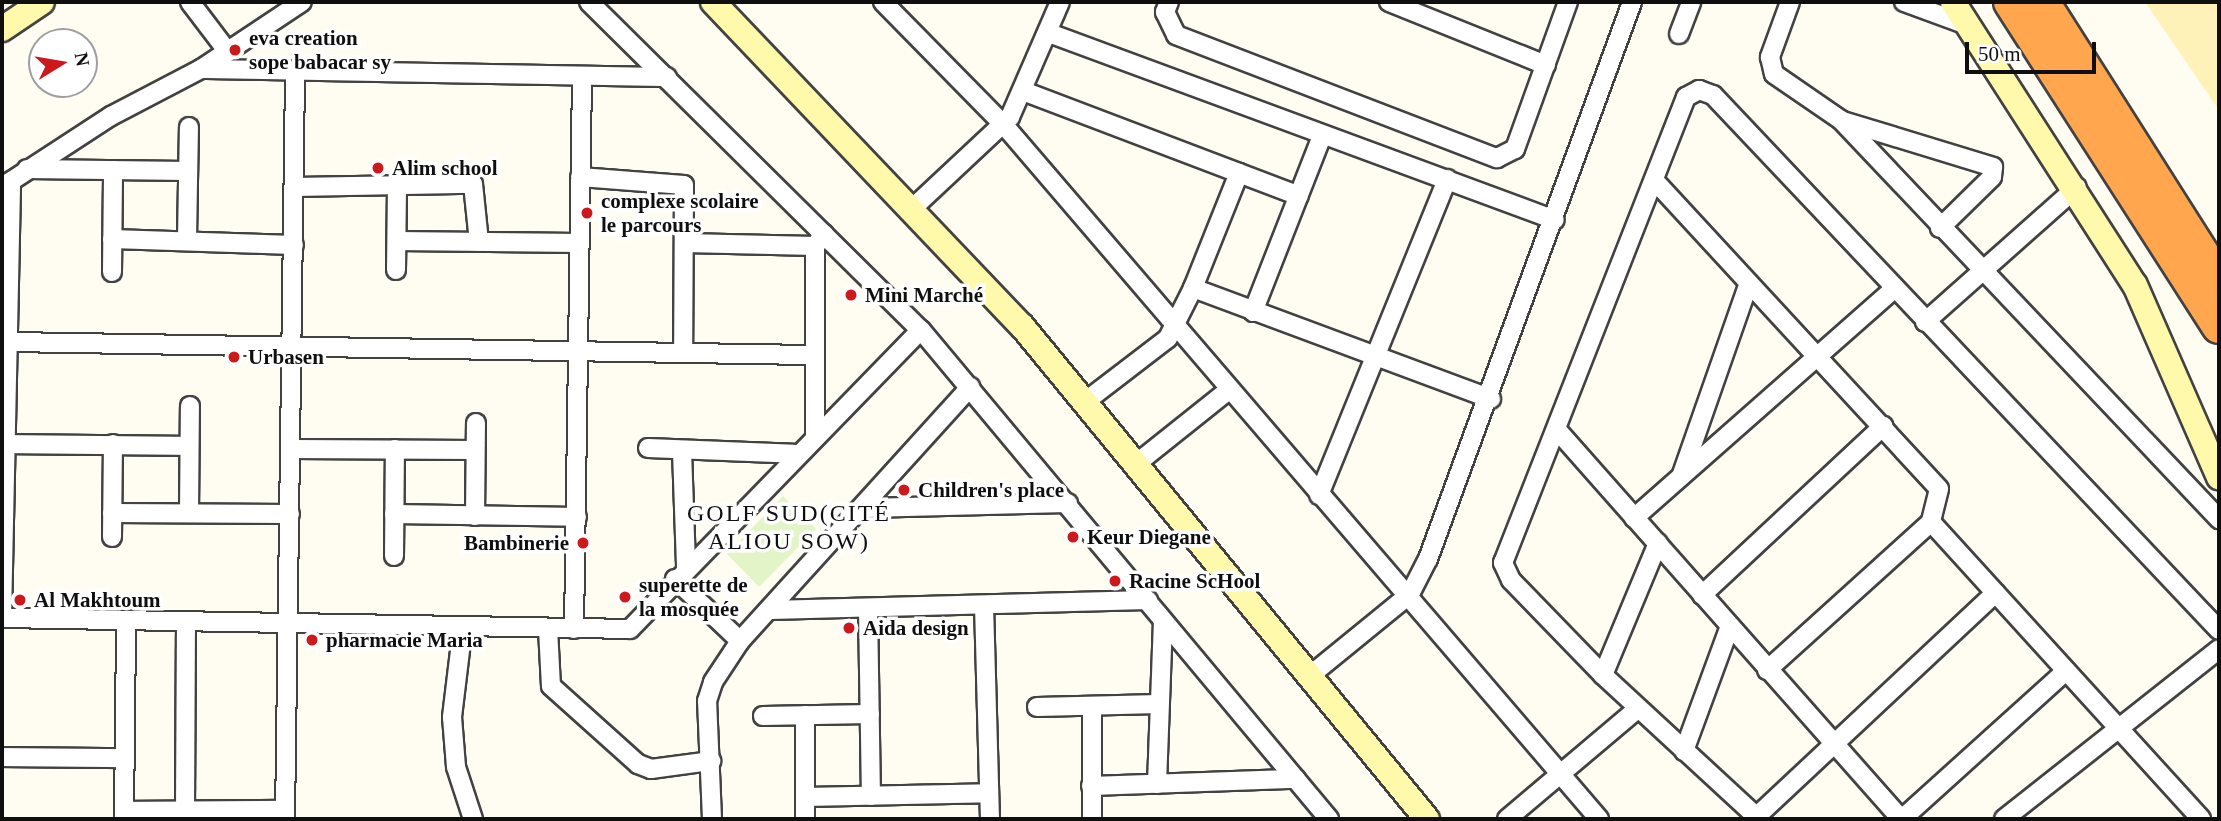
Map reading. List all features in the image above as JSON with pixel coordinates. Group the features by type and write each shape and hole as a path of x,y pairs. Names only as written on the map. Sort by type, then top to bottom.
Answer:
{"highway":[{"path":"2010,2 2219,327"},
{"path":"2043,2 2219,279"}],"main road":[{"path":"2,29 41,2"},
{"path":"713,2 915,206 1086,401 1312,674 1427,819"},
{"path":"1953,2 2077,187 2135,285 2219,477"}],"street":[{"path":"190,2 228,52"},
{"path":"302,2 201,69 27,169 6,184 8,444 2,617 288,621 548,629 630,628 815,435 921,330"},
{"path":"589,2 667,77 819,240 921,330 1329,819"},
{"path":"883,2 1004,125 1179,326 1319,495 1410,594 1599,819"},
{"path":"915,206 1004,125 1049,33 1060,2"},
{"path":"1169,2 1165,12 1176,35 1497,158 1515,149 1568,2"},
{"path":"1389,2 1546,65"},
{"path":"1312,674 1410,594 1491,399 1632,2"},
{"path":"1679,34 1691,2"},
{"path":"1790,2 1769,65 1778,79 1841,120 1940,228 2219,519"},
{"path":"1904,2 1967,24"},
{"path":"1049,33 1555,220"},
{"path":"201,69 295,73 667,77"},
{"path":"126,620 124,815 185,810 285,814 295,73"},
{"path":"574,629 582,76"},
{"path":"1023,90 1299,196"},
{"path":"1995,593 1757,818 1637,709 1511,580 1503,563 1558,431 1686,97 1699,90 1713,95 2219,631"},
{"path":"1841,120 1993,167 1992,177 1940,228"},
{"path":"187,239 189,127"},
{"path":"1253,312 1322,136"},
{"path":"27,169 188,171"},
{"path":"112,272 113,170"},
{"path":"1086,401 1179,326 1239,173"},
{"path":"580,177 681,182 685,243 683,351"},
{"path":"1319,495 1447,179"},
{"path":"1654,180 1939,489 1931,522 1767,670"},
{"path":"294,187 476,186 479,242"},
{"path":"1925,322 1980,270 2077,187"},
{"path":"396,270 397,188"},
{"path":"112,239 187,239 294,246"},
{"path":"685,243 819,240"},
{"path":"815,435 811,355 819,240"},
{"path":"397,241 580,243"},
{"path":"1681,478 1749,283"},
{"path":"1193,289 1491,399"},
{"path":"1634,518 1894,289"},
{"path":"7,335 811,355"},
{"path":"712,819 709,691 740,640 865,508 971,387"},
{"path":"1136,464 1230,389"},
{"path":"189,513 190,406"},
{"path":"474,516 476,423"},
{"path":"1702,594 1882,426"},
{"path":"1558,431 1832,745 1901,819 2066,671"},
{"path":"8,444 189,446"},
{"path":"111,537 113,444"},
{"path":"648,448 797,454"},
{"path":"292,449 475,450"},
{"path":"394,556 395,449"},
{"path":"682,451 681,574 740,640"},
{"path":"865,508 1068,503"},
{"path":"112,513 290,514"},
{"path":"394,514 577,517"},
{"path":"1931,522 2201,819"},
{"path":"1603,675 1658,543"},
{"path":"770,610 1147,600"},
{"path":"984,605 990,819"},
{"path":"868,608 871,796"},
{"path":"185,810 186,621"},
{"path":"1157,784 1163,621"},
{"path":"463,626 452,717 456,767 473,819"},
{"path":"1684,751 1730,626"},
{"path":"548,629 551,686 638,764 651,769 711,761"},
{"path":"2004,819 2219,649"},
{"path":"1037,707 1159,704"},
{"path":"1091,819 1092,707"},
{"path":"1507,819 1562,777 1637,709"},
{"path":"763,716 870,714"},
{"path":"805,715 805,819"},
{"path":"2,757 124,758"},
{"path":"1091,786 1296,779"},
{"path":"805,797 989,793"}],"sand":[{"path":"2145,2 2219,2 2219,110"}],"green space":[{"path":"783,496 816,529 759,587 727,554"}],"place":[{"name":"eva creation sope babacar sy","path":"235,50"},
{"name":"Alim school","path":"378,168"},
{"name":"complexe scolaire le parcours","path":"587,213"},
{"name":"Mini Marché","path":"851,295"},
{"name":"Urbasen","path":"234,357"},
{"name":"Children's place","path":"904,490"},
{"name":"Keur Diegane","path":"1073,537"},
{"name":"Bambinerie","path":"583,543"},
{"name":"Racine ScHool","path":"1115,581"},
{"name":"superette de la mosquée","path":"625,597"},
{"name":"Al Makhtoum","path":"20,600"},
{"name":"Aida design","path":"849,628"},
{"name":"pharmacie Maria","path":"312,640"}],"district":[{"name":"GOLF SUD(CITÉ ALIOU SOW)","path":"789,528"}]}
